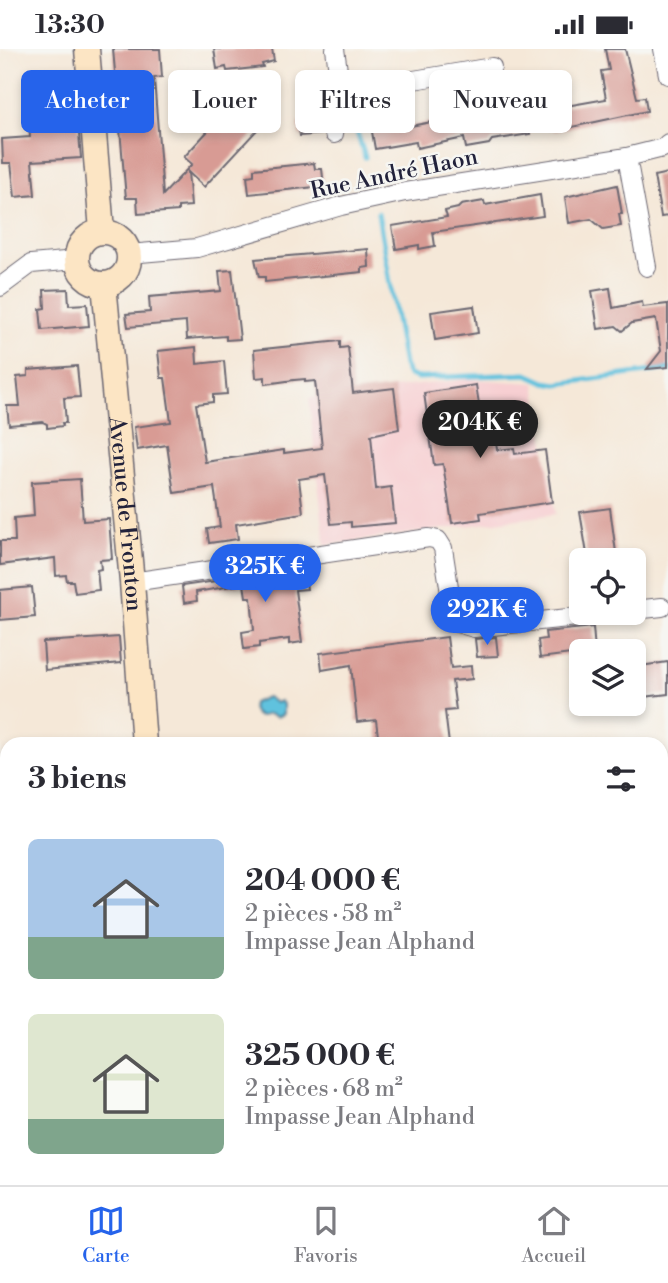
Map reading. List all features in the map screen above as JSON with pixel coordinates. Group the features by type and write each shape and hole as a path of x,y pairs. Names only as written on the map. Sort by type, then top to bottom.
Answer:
{"main road":[{"path":"87,49 102,231"},
{"path":"102,231 122,239 129,254 129,263 120,278 104,284 85,277 76,260 83,240 102,231"},
{"name":"Avenue de Fronton","path":"104,284 143,737"}],"street":[{"path":"335,49 338,70"},
{"path":"663,49 668,75"},
{"path":"415,80 492,67"},
{"name":"Rue André Haon","path":"129,254 197,248 341,206 405,192 628,157 663,148 668,143"},
{"path":"628,157 647,267"},
{"path":"0,287 31,264 76,260"},
{"path":"132,582 429,538 438,540 443,548 457,623 474,628 569,618"},
{"path":"646,609 662,607"}],"shaded area":[{"path":"469,379 535,383 556,514 325,545 309,398"}],"water":[{"path":"267,697 283,704 283,714 277,717 268,714 259,717 255,714 253,703"}],"building":[{"path":"113,49 160,49 162,77 154,78 154,70 115,70"},
{"path":"214,49 272,49 274,61 262,64 263,67 217,69"},
{"path":"605,49 625,49 637,98 645,97 647,111 572,127 572,105 606,99 601,71 609,70"},
{"path":"154,78 163,195 192,164 184,157 206,133 254,133 204,187 188,172 191,206 178,207 178,211 138,214 137,198 126,198 120,133 154,133"},
{"path":"429,122 429,133 530,134 492,140 489,144 466,148 464,138 417,148 416,142 375,149 372,133 415,133 415,125"},
{"path":"30,133 79,133 81,158 32,161 35,195 15,197 11,163 3,163 2,139 30,137"},
{"path":"300,133 323,134 300,136"},
{"path":"314,163 315,169 322,169 324,186 249,194 247,176 254,175 254,169"},
{"path":"668,173 668,216 661,217 654,176"},
{"path":"617,185 622,214 619,214 621,226 603,229 591,219 569,223 565,197"},
{"path":"540,195 543,216 433,232 435,246 419,249 419,245 396,249 392,226 447,217 445,211 461,205 484,201 485,205"},
{"path":"368,249 369,267 362,268 362,272 265,282 265,277 259,277 255,259"},
{"path":"232,270 240,339 226,340 226,336 187,339 186,322 128,327 126,314 150,312 149,297 221,291 219,271"},
{"path":"610,288 613,308 642,302 643,307 668,304 668,367 647,369 661,351 656,319 632,323 622,331 616,326 598,329 592,291"},
{"path":"68,289 69,305 87,304 89,326 42,330 40,309 45,308 44,290"},
{"path":"474,306 478,333 435,340 431,312"},
{"path":"340,341 340,348 348,347 353,393 394,388 399,429 371,435 376,489 391,487 395,523 351,527 351,522 331,524 325,475 299,479 303,513 236,524 238,539 209,543 207,529 220,527 214,487 174,493 167,445 137,450 134,427 171,422 158,351 196,347 197,364 224,361 227,394 213,395 213,402 196,404 205,462 284,450 284,453 322,448 315,381 305,382 305,379 265,384 265,377 256,378 254,350"},
{"path":"77,366 80,397 64,398 66,423 62,423 63,426 47,428 47,424 43,422 9,425 7,406 20,406 17,377 28,376 28,370"},
{"path":"476,385 485,443 496,442 497,450 514,448 515,454 545,450 552,502 480,513 481,519 452,523 443,464 434,465 424,393"},
{"path":"80,479 83,521 109,519 112,559 100,560 101,569 97,570 99,590 75,593 73,581 67,581 66,575 56,576 55,558 0,565 0,541 15,541 14,518 34,516 32,482"},
{"path":"610,508 615,548 586,548 580,512"},
{"path":"304,568 307,589 295,590 302,642 289,644 289,639 259,643 259,647 244,649 242,632 254,630 251,597 246,597 244,584 196,592 197,601 184,603 182,586"},
{"path":"32,587 35,617 0,620 0,590"},
{"path":"593,627 594,639 569,639 569,654 540,658 538,640 546,639 545,632"},
{"path":"119,637 121,663 45,670 43,642"},
{"path":"447,637 451,668 471,666 472,679 452,681 456,710 445,711 448,737 378,737 376,720 357,722 351,665 322,670 320,653"},
{"path":"496,637 498,656 477,657 475,639"},
{"path":"668,662 668,694 646,697 646,665"}],"waterway":[{"path":"357,133 365,157"},
{"path":"378,213 404,365 409,375 417,378 527,374 557,384 668,369"}]}
